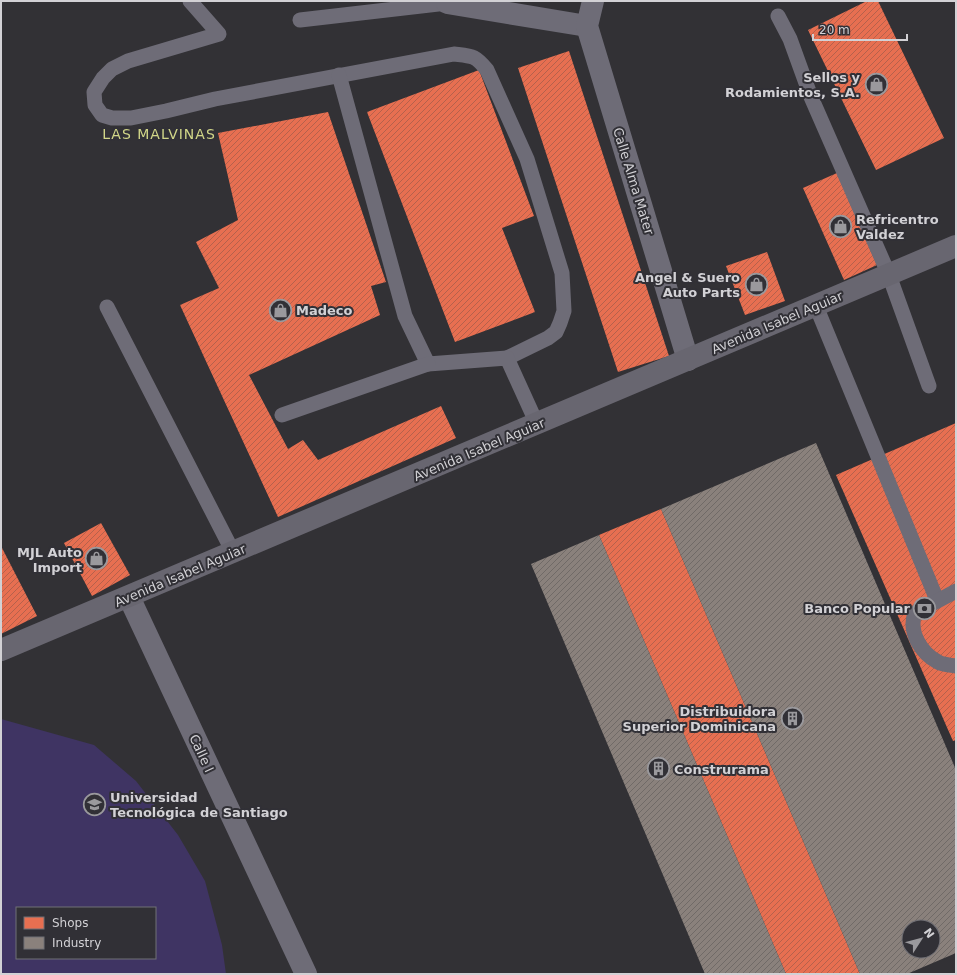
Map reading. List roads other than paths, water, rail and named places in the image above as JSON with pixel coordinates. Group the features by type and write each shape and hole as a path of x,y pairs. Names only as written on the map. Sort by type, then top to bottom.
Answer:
{"main road":[{"name":"Avenida Isabel Aguiar","path":"1,650 956,246"}],"street":[{"path":"447,2 587,26 593,1"},
{"name":"Calle Alma Mater","path":"587,26 688,360"},
{"name":"Calle I","path":"129,597 306,974"}],"lane":[{"path":"190,1 219,34 128,61 112,69 103,78 94,92 95,105 102,115 112,118 131,118 166,112 215,99 454,54 478,59 487,70 526,159 562,273 564,311 556,332 548,338 507,358 428,364 282,415"},
{"path":"300,20 447,2"},
{"path":"778,16 790,39 811,96 889,275 928,386"},
{"path":"339,75 405,316 428,364"},
{"path":"816,306 937,600"},
{"path":"106,307 233,552"},
{"path":"507,358 537,424"},
{"path":"956,591 915,612 912,620 913,631 918,642 927,655 939,663 956,666"}],"place":[{"name":"Sellos y Rodamientos, S.A.","path":"876,84"},
{"name":"Refricentro Valdez","path":"840,226"},
{"name":"Angel & Suero Auto Parts","path":"756,284"},
{"name":"Madeco","path":"281,310"},
{"name":"MJL Auto Import","path":"97,559"},
{"name":"Banco Popular","path":"925,608"},
{"name":"Distribuidora Superior Dominicana","path":"792,718"},
{"name":"Construrama","path":"658,769"},
{"name":"Universidad Tecnológica de Santiago","path":"95,804"}],"district":[{"name":"LAS MALVINAS","path":"159,134"}]}
